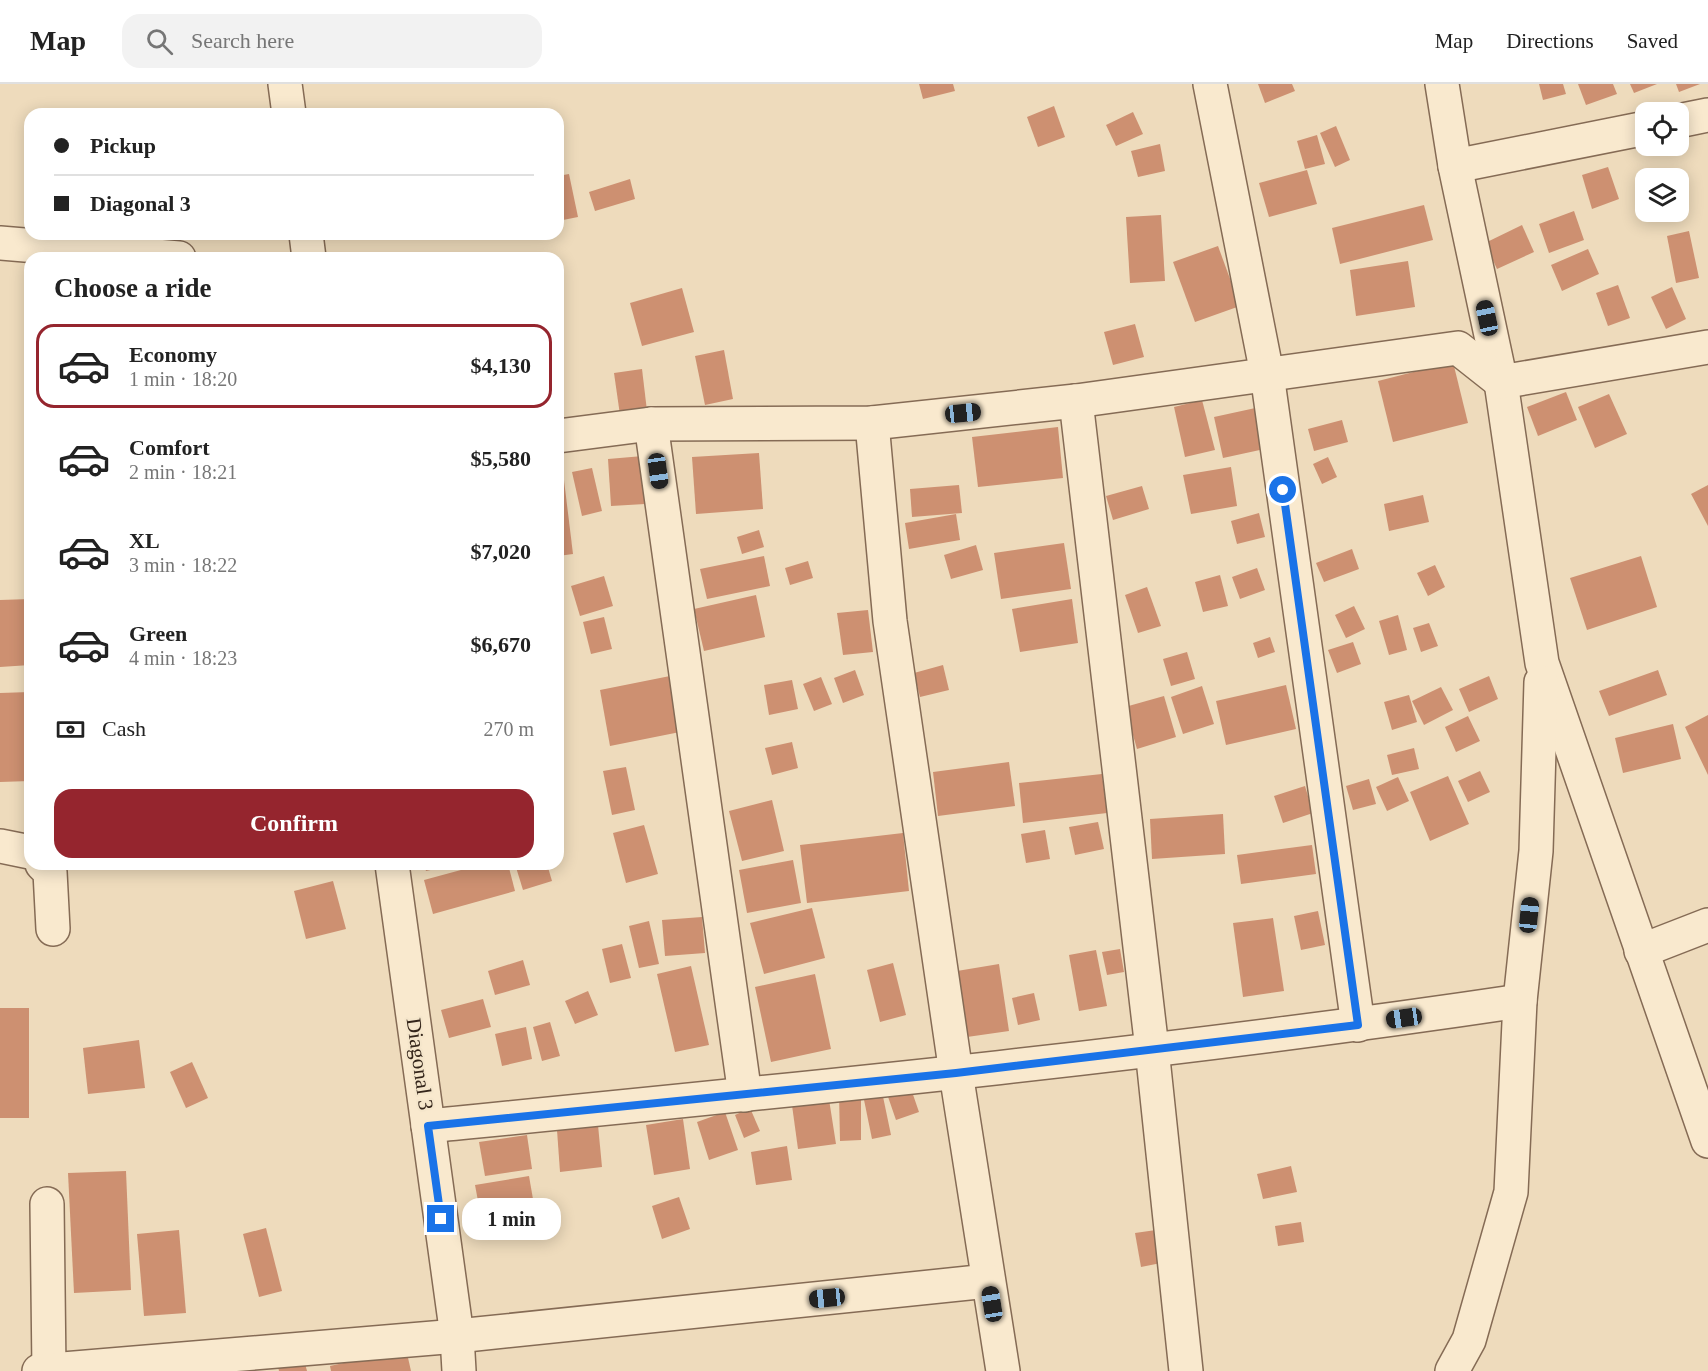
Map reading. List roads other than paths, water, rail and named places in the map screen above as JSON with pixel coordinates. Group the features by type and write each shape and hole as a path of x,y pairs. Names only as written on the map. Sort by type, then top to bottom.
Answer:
{"street":[{"path":"285,84 288,108"},
{"path":"1210,84 1267,374 1358,1025"},
{"path":"1442,84 1455,166 1501,382 1542,663 1536,851 1520,1001 1511,1192 1468,1340 1452,1371"},
{"path":"1689,119 1708,115"},
{"path":"1455,166 1635,130"},
{"path":"0,243 107,252"},
{"path":"564,435 651,424 872,423 1076,401 1458,348 1501,382 1708,347"},
{"path":"1076,401 1152,1049 1186,1371"},
{"path":"872,423 890,621 956,1073 1003,1371"},
{"path":"651,424 745,1095"},
{"path":"1542,663 1708,1141"},
{"path":"0,846 24,851"},
{"path":"48,870 50,872 52,929"},
{"name":"Diagonal 3","path":"393,870 457,1336 459,1371"},
{"path":"1641,951 1708,925"},
{"path":"428,1126 956,1073 1358,1025 1520,1001"},
{"path":"47,1204 49,1371"},
{"path":"39,1371 457,1336 988,1281"}]}
